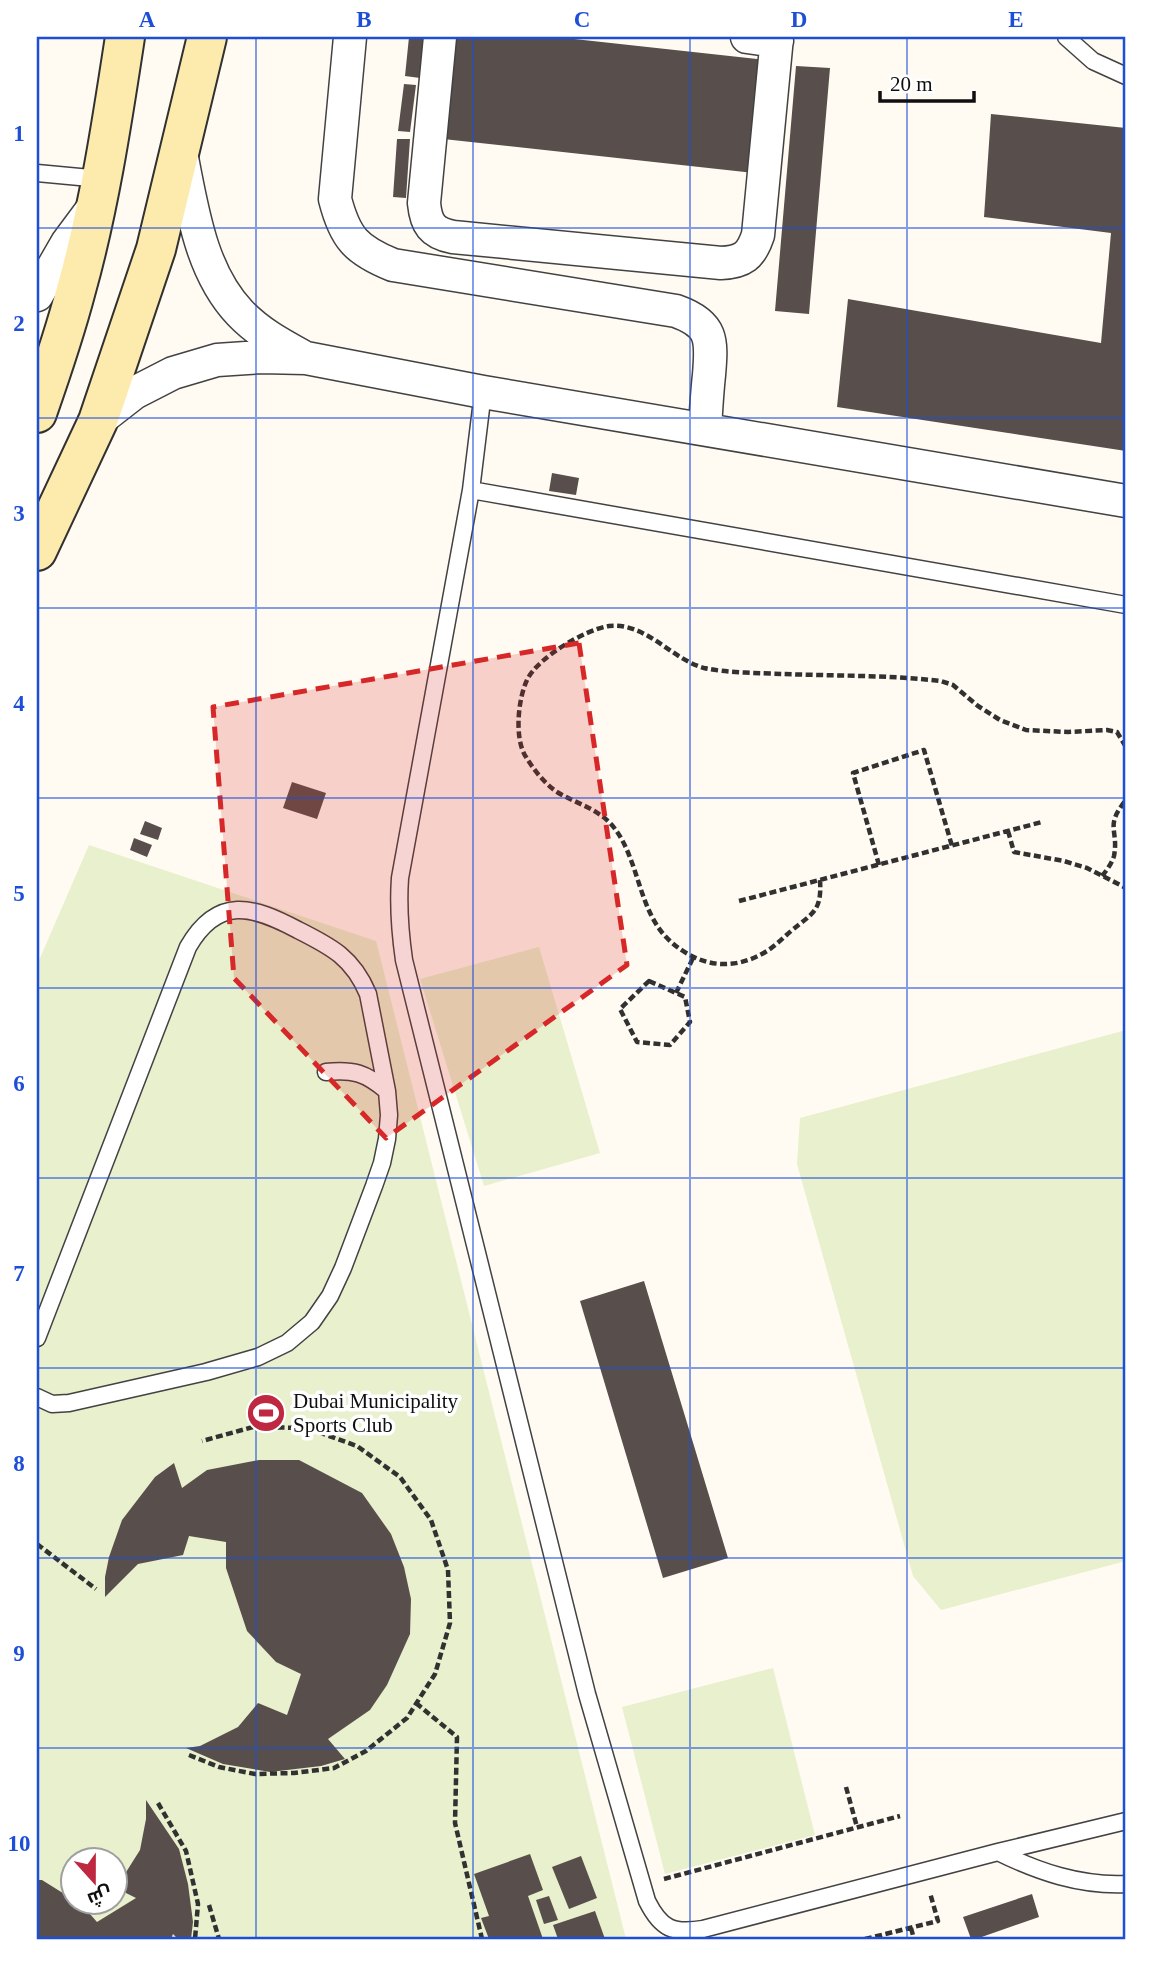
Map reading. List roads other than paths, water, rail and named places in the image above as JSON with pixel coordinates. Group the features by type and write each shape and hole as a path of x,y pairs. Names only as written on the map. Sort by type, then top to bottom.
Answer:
{"street":[{"path":"37,413 77,288 98,192 125,37"},
{"path":"37,551 98,421 156,249 207,37"},
{"path":"350,37 335,199 341,222 354,241 372,256 393,265 676,311 690,316 701,325 709,337 712,351 705,429"},
{"path":"440,37 424,203 425,215 431,227 441,234 453,237 721,263 746,257 754,247 758,235 767,38"},
{"path":"180,150 202,245 217,281 240,313 271,339 306,358"},
{"path":"37,295 98,192"},
{"path":"98,421 134,393 173,373 216,360 261,356 306,358 483,392 1126,501"}],"lane":[{"path":"1066,37 1093,61 1126,76"},
{"path":"37,173 98,192"},
{"path":"483,392 471,490 400,878 400,933 404,960 587,1694 647,1901 655,1917 669,1928 686,1932 703,1930 1126,1821"},
{"path":"471,490 1126,605"},
{"path":"37,1338 188,947 197,932 210,920 226,912 262,912 342,955 362,979 368,994 387,1091 388,1115 382,1163 330,1296 312,1322 296,1336 258,1357 69,1404 52,1404 37,1397"},
{"path":"326,1072 342,1070 359,1073 374,1080 387,1091"},
{"path":"998,1852 1055,1876 1085,1882 1126,1884"}],"place":[{"name":"Dubai Municipality Sports Club","path":"266,1413"}]}
